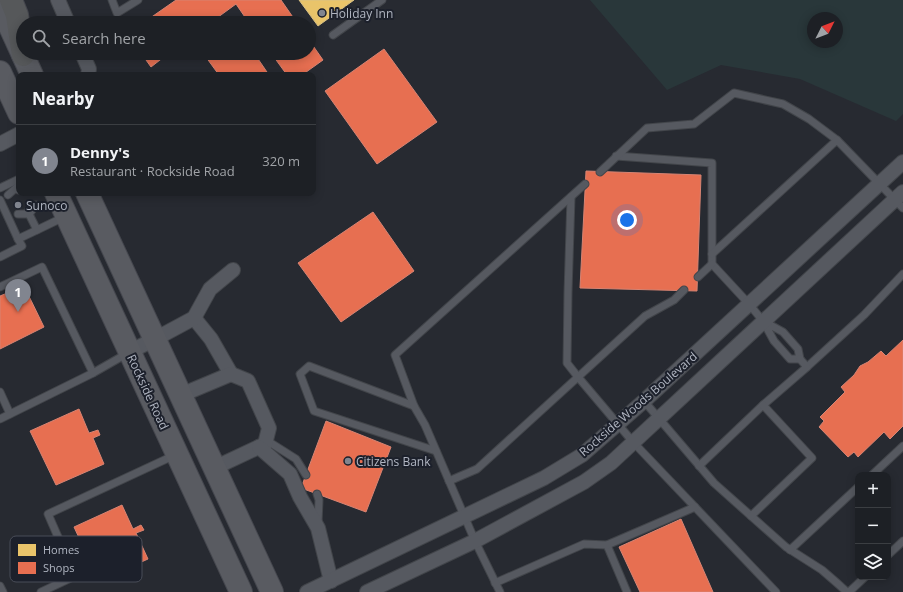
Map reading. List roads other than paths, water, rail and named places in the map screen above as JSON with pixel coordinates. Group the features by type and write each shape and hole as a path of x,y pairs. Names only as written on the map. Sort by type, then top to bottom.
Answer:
{"highway":[{"path":"11,0 17,16"}],"main road":[{"path":"0,5 16,40"},
{"path":"25,60 31,72"},
{"path":"0,72 16,107"},
{"name":"Rockside Road","path":"57,196 241,592"},
{"path":"88,196 272,592"}],"street":[{"path":"58,0 65,16"},
{"path":"85,60 89,69 88,72"},
{"path":"0,144 16,136"},
{"name":"Rockside Woods Boulevard","path":"307,592 544,478 582,455 644,401 903,162"},
{"name":"Rockside Woods Boulevard","path":"367,592 475,541 584,482 611,463 763,321 900,200"},
{"path":"129,352 155,340 194,318 210,289 233,270"},
{"path":"194,318 210,339 231,374 248,381 269,428 263,443 214,468"},
{"path":"181,395 231,374"},
{"path":"263,443 290,474 300,497 318,528 331,581"}],"lane":[{"path":"112,0 117,13 138,0"},
{"path":"333,35 382,0"},
{"path":"600,172 647,128 694,124 734,94 783,104 809,119 837,140 879,184 900,200"},
{"path":"712,254 837,140"},
{"path":"616,156 712,163 712,264 763,321 774,341 790,359 800,359"},
{"path":"500,592 475,541 425,425 414,406 395,355 585,184"},
{"path":"0,188 16,185"},
{"path":"8,195 16,186"},
{"path":"571,196 567,363 633,442 776,592"},
{"path":"0,200 22,246 0,257"},
{"path":"18,214 28,212 36,205"},
{"path":"28,212 37,230"},
{"path":"18,239 66,216"},
{"path":"698,277 712,264"},
{"path":"0,288 42,267 93,373"},
{"path":"699,466 763,405 864,315 903,274"},
{"path":"449,480 476,469 645,316 674,300 684,290"},
{"path":"763,321 783,332 798,348 800,359 807,367"},
{"path":"0,419 93,373 129,352"},
{"path":"414,406 309,366 300,374 314,411 436,451"},
{"path":"0,392 10,414"},
{"path":"644,401 714,483 786,547 822,570 848,592 862,580"},
{"path":"751,516 812,458 763,405"},
{"path":"263,443 296,459 306,475"},
{"path":"875,472 903,446"},
{"path":"58,536 48,514 177,454"},
{"path":"790,550 855,491"},
{"path":"317,494 319,500 318,528"},
{"path":"495,583 584,544 607,545 695,507"},
{"path":"891,552 903,542"},
{"path":"607,545 627,592"},
{"path":"42,592 63,582"},
{"path":"0,586 3,592"}],"place":[{"name":"Holiday Inn","path":"322,13"},
{"name":"Sunoco","path":"18,205"},
{"name":"Denny's","path":"18,312"},
{"name":"Citizens Bank","path":"348,461"}]}
